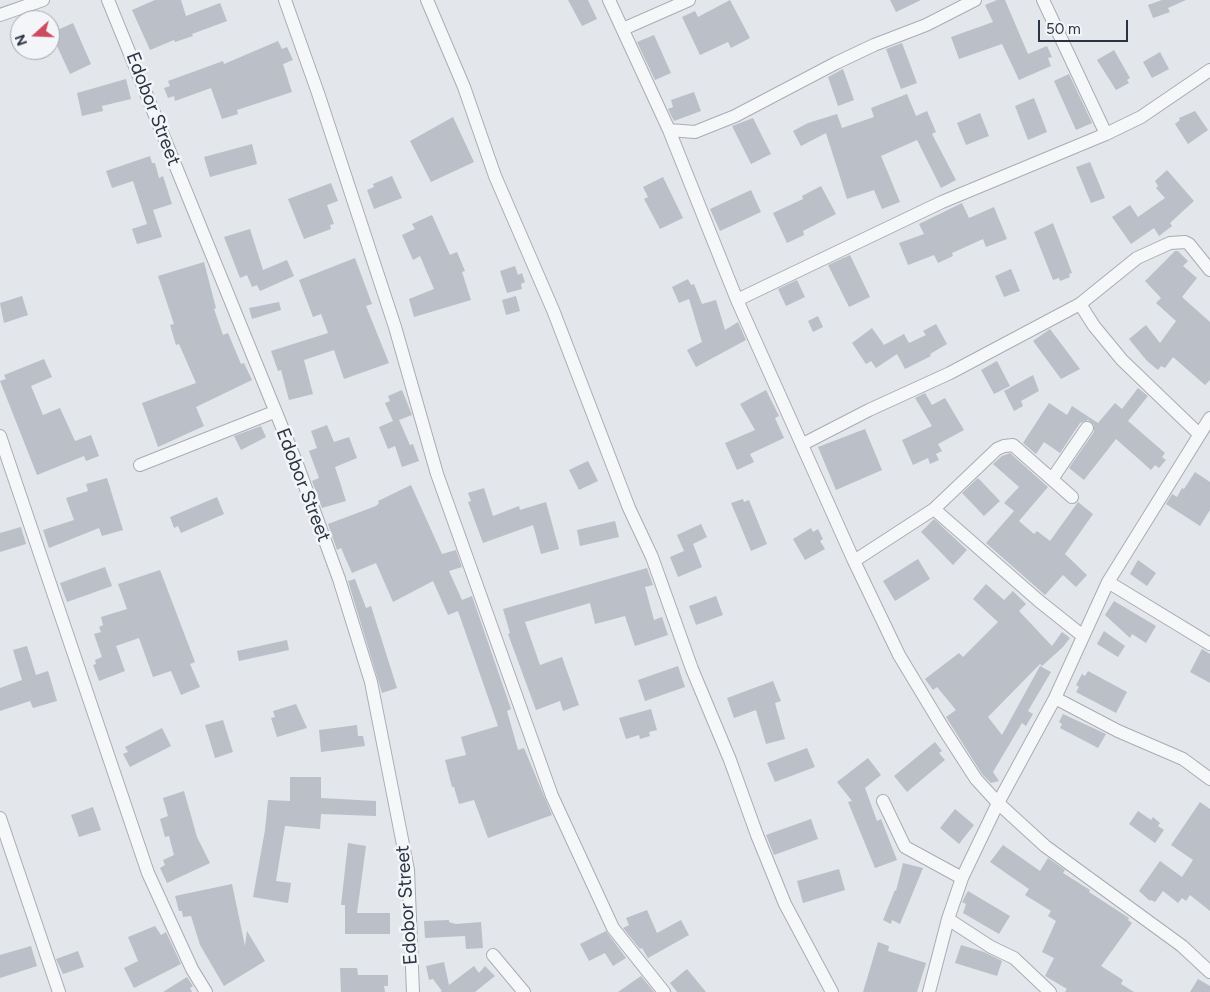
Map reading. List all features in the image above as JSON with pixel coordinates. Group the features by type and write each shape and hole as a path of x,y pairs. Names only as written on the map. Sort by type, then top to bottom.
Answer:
{"street":[{"path":"0,14 43,0"},
{"name":"Edobor Street","path":"108,0 274,412 297,464 339,579 371,682 408,870 413,992"},
{"path":"285,0 395,327 437,474 552,796 613,928 664,992"},
{"path":"427,0 464,87 495,176 556,318 629,508 652,557 692,669 730,760 757,836 786,904 832,992"},
{"path":"609,0 643,78 669,130 737,300 854,561 899,655 976,779 998,803 1045,846 1182,946 1210,972"},
{"path":"623,29 688,0"},
{"path":"669,130 695,132 735,116 844,59 926,25 975,0"},
{"path":"1043,0 1106,134"},
{"path":"737,300 942,202 1106,134 1141,117 1210,70"},
{"path":"803,444 869,410 950,373 1080,304 1137,258 1170,243 1185,242 1210,270"},
{"path":"1080,304 1094,326 1122,360 1199,434"},
{"path":"140,465 274,412"},
{"path":"929,992 948,919 962,878 998,803 1055,698 1108,582 1210,418"},
{"path":"1052,479 1087,428"},
{"path":"0,436 148,873 192,969 206,992"},
{"path":"854,561 934,509 997,449 1004,446 1013,445 1072,497"},
{"path":"934,509 1039,601 1083,636"},
{"path":"1108,582 1210,644"},
{"path":"1055,698 1118,731 1183,759 1210,779"},
{"path":"882,801 905,847 962,878"},
{"path":"0,818 59,992"},
{"path":"948,919 991,947 1014,958 1050,992"},
{"path":"493,955 524,992"}],"building":[{"path":"155,0 181,0 186,16 220,3 227,21 192,34 193,36 175,42 174,40 150,50 132,10"},
{"path":"568,0 588,0 597,19 582,26"},
{"path":"730,0 750,38 731,48 728,42 700,55 682,17 695,11 698,17"},
{"path":"890,0 921,0 896,12"},
{"path":"997,0 1005,0 1028,54 1047,46 1052,57 1048,58 1051,66 1019,80 1002,44 959,59 951,37 993,22 985,5"},
{"path":"1162,0 1186,0 1168,8 1170,12 1153,18 1148,5"},
{"path":"73,23 91,64 70,74 60,52 60,29"},
{"path":"654,35 671,73 655,80 637,42"},
{"path":"278,41 282,49 287,47 293,60 283,64 292,92 237,110 238,114 222,119 211,88 175,101 174,96 168,98 164,88 170,86 168,81 223,61 224,64"},
{"path":"902,43 917,83 901,89 886,49"},
{"path":"1114,50 1130,78 1127,80 1129,83 1116,90 1097,60"},
{"path":"1160,52 1169,69 1152,78 1143,62"},
{"path":"843,69 854,100 838,106 828,77"},
{"path":"1069,74 1092,123 1076,130 1054,81"},
{"path":"126,79 131,99 102,106 103,111 82,116 77,93"},
{"path":"694,92 701,111 674,121 668,109 673,107 671,100"},
{"path":"907,94 916,116 927,111 936,132 932,134 956,180 941,188 917,140 881,156 900,202 882,209 874,190 847,199 826,133 801,146 793,131 808,123 837,114 842,128 874,117 871,108"},
{"path":"1034,98 1047,132 1028,140 1015,106"},
{"path":"1195,111 1208,130 1188,144 1175,124 1180,120 1179,118"},
{"path":"980,113 989,136 966,145 957,123"},
{"path":"453,117 474,162 431,182 410,141"},
{"path":"753,118 771,154 751,164 732,126"},
{"path":"252,144 257,164 210,177 204,157"},
{"path":"150,156 152,163 155,163 159,178 163,176 172,204 153,210 162,237 137,244 132,229 147,224 133,181 112,188 106,171"},
{"path":"1090,162 1105,198 1091,203 1076,167"},
{"path":"1167,170 1194,201 1170,223 1172,226 1159,236 1154,228 1131,244 1112,217 1130,205 1138,217 1165,198 1156,188 1158,186 1155,181"},
{"path":"392,176 402,198 374,209 367,190 374,187 373,184"},
{"path":"663,177 683,218 660,229 644,199 648,197 643,187"},
{"path":"331,183 338,201 327,205 334,224 330,225 331,229 304,239 288,199"},
{"path":"821,186 836,214 803,231 804,235 787,243 773,213 803,199 802,196"},
{"path":"751,190 761,212 720,231 710,209"},
{"path":"962,203 969,218 994,207 1007,239 986,247 983,239 952,253 953,256 938,263 934,255 908,265 899,243 924,234 919,224"},
{"path":"432,215 450,255 457,252 465,271 462,272 471,300 414,317 409,299 434,289 420,256 413,260 402,235 415,229 412,224"},
{"path":"1053,223 1072,273 1069,274 1070,277 1060,281 1059,278 1053,280 1034,232"},
{"path":"250,229 263,270 287,260 294,276 260,291 257,285 252,287 247,275 240,278 224,237"},
{"path":"1175,251 1178,251 1188,261 1183,266 1197,278 1182,297 1210,322 1210,380 1205,385 1173,357 1165,368 1161,366 1158,370 1147,361 1129,339 1146,325 1160,343 1176,321 1156,303 1161,298 1145,281"},
{"path":"850,255 870,297 849,307 828,265"},
{"path":"355,258 372,304 366,306 389,363 344,379 334,350 304,360 313,394 289,400 281,370 278,371 271,351 328,333 321,314 313,317 299,280"},
{"path":"204,262 216,308 214,309 223,335 228,333 241,364 244,363 252,380 196,407 204,426 158,447 142,403 196,383 179,344 176,345 170,325 174,324 158,276"},
{"path":"515,266 518,275 522,273 525,282 521,284 522,289 507,293 500,271"},
{"path":"1011,269 1020,291 1004,297 995,276"},
{"path":"688,279 691,285 694,284 702,304 716,300 725,330 738,322 746,340 696,367 687,350 702,342 689,299 679,303 672,287"},
{"path":"797,280 805,297 786,306 778,289"},
{"path":"22,296 28,315 4,323 0,303"},
{"path":"516,296 520,311 506,315 502,300"},
{"path":"279,302 281,310 252,319 249,308"},
{"path":"818,316 823,327 813,332 808,321"},
{"path":"936,324 947,344 930,354 931,356 905,369 897,354 876,368 871,361 866,364 852,343 872,328 884,345 904,334 909,343 926,335 923,331"},
{"path":"1050,329 1080,369 1061,379 1033,341"},
{"path":"44,359 52,377 31,386 43,415 60,408 75,441 91,435 99,456 86,461 84,456 37,475 0,381 6,379 4,375"},
{"path":"997,361 1010,386 994,394 981,370"},
{"path":"1033,375 1039,391 1021,401 1023,406 1014,411 1004,391"},
{"path":"1138,388 1148,396 1128,421 1165,453 1162,457 1166,460 1159,468 1155,465 1151,470 1116,439 1084,480 1069,468 1094,432 1094,425 1088,420 1080,423 1060,453 1044,442 1036,454 1023,443 1049,403 1067,415 1072,406 1098,423 1115,403 1122,409"},
{"path":"402,390 412,415 399,420 410,445 413,444 419,461 402,467 395,446 388,449 379,427 393,421 385,403 390,401 388,396"},
{"path":"766,390 779,416 775,418 784,438 750,454 754,462 737,470 725,443 755,430 740,404"},
{"path":"925,393 932,405 945,398 964,430 938,444 942,451 936,454 939,460 930,464 928,458 913,465 902,440 932,426 915,398"},
{"path":"327,425 334,442 349,437 357,458 335,467 346,501 322,508 312,481 319,478 309,451 317,448 311,431"},
{"path":"261,426 266,437 241,450 234,436"},
{"path":"865,429 882,470 836,490 818,447"},
{"path":"1010,453 1048,487 1019,521 1034,534 1037,531 1050,541 1078,502 1093,514 1065,554 1087,575 1076,587 1063,575 1045,595 986,543 1014,511 1004,503 1019,487 993,464 1002,456"},
{"path":"588,461 598,481 579,490 569,470"},
{"path":"1195,472 1210,482 1210,510 1200,526 1166,504 1172,494 1177,497"},
{"path":"107,478 123,530 102,536 99,528 49,548 43,530 74,520 66,498 88,491 86,484"},
{"path":"978,478 1000,501 984,516 962,493"},
{"path":"411,485 442,554 456,550 462,567 449,571 462,600 472,596 511,709 507,711 518,750 524,748 552,815 488,838 474,800 459,804 454,787 452,787 445,760 466,755 461,737 498,726 458,611 448,615 433,581 393,602 376,563 352,573 341,548 337,550 328,524 376,506 379,503 378,501"},
{"path":"484,488 493,516 519,506 520,510 546,502 559,549 541,554 533,525 483,543 468,502 471,501 468,493"},
{"path":"217,497 224,514 181,533 178,526 174,528 170,517"},
{"path":"743,499 744,502 749,500 767,544 751,551 731,503"},
{"path":"934,519 967,550 953,565 921,532"},
{"path":"615,521 619,537 580,546 577,530"},
{"path":"701,524 707,537 693,544 702,567 678,577 670,557 684,551 677,535"},
{"path":"21,527 26,544 0,552 0,533"},
{"path":"811,528 813,532 818,529 823,539 820,541 825,549 805,560 793,539"},
{"path":"918,559 930,579 895,601 883,581"},
{"path":"1138,560 1156,573 1147,586 1130,574"},
{"path":"105,567 112,586 67,602 60,583"},
{"path":"647,568 653,585 645,587 654,620 662,617 668,635 635,646 625,616 595,624 590,603 525,622 540,665 562,657 579,705 563,711 560,701 536,710 508,634 510,633 503,609"},
{"path":"160,570 195,662 190,664 200,687 181,695 171,671 153,677 139,638 116,646 125,671 99,681 93,665 96,664 95,660 102,657 94,634 101,632 99,627 103,625 101,617 127,609 118,584"},
{"path":"355,579 366,608 371,606 397,688 382,693 348,581"},
{"path":"986,584 1004,600 1013,591 1026,604 1019,611 1052,646 1062,632 1070,638 1042,666 1040,664 988,717 1002,735 1040,666 1051,672 1028,711 1033,714 1026,726 1022,723 993,772 999,781 991,783 982,774 946,717 956,710 937,687 933,690 925,679 959,653 963,657 998,622 973,599"},
{"path":"716,596 723,615 696,625 689,606"},
{"path":"1114,601 1156,626 1146,643 1132,634 1130,638 1105,615"},
{"path":"1104,631 1125,646 1118,657 1097,644"},
{"path":"287,640 289,650 239,661 237,651"},
{"path":"27,646 36,675 48,671 57,701 33,708 30,701 0,711 0,688 22,680 13,650"},
{"path":"1202,649 1210,654 1210,683 1190,672"},
{"path":"678,666 685,687 645,701 638,680"},
{"path":"1088,671 1127,692 1116,713 1076,692 1079,687 1076,685 1082,674 1085,676"},
{"path":"773,681 781,701 775,703 785,739 766,744 756,710 734,718 727,698"},
{"path":"296,704 307,728 277,737 271,718 275,717 273,711"},
{"path":"651,709 657,730 649,732 650,736 640,739 639,735 626,739 619,718"},
{"path":"1063,714 1106,734 1098,748 1060,728 1062,724 1059,722"},
{"path":"223,720 233,752 215,758 205,725"},
{"path":"357,725 358,736 363,736 365,746 321,752 319,730"},
{"path":"162,728 171,746 130,767 123,754 128,752 125,747"},
{"path":"935,742 942,751 939,753 945,760 907,792 894,776"},
{"path":"807,748 815,767 775,782 767,763"},
{"path":"868,758 881,775 865,788 877,821 881,819 897,860 875,868 848,802 852,801 837,782"},
{"path":"290,777 321,777 321,798 376,801 376,816 321,814 320,829 285,826 276,881 291,883 288,903 253,897 265,830 268,800 290,801"},
{"path":"184,791 197,837 210,863 167,883 160,868 165,865 163,860 174,855 169,836 165,837 160,819 168,816 163,798"},
{"path":"1200,802 1210,809 1210,911 1190,895 1186,901 1182,898 1178,903 1163,891 1155,902 1150,901 1139,891 1160,861 1182,877 1193,860 1171,845"},
{"path":"93,807 101,830 79,837 71,815"},
{"path":"955,809 974,825 959,844 940,828"},
{"path":"1138,811 1151,820 1153,817 1160,823 1158,826 1164,830 1155,843 1129,824"},
{"path":"811,819 818,839 774,855 766,835"},
{"path":"348,843 366,846 357,913 390,913 390,934 345,934 345,905 341,905"},
{"path":"1003,845 1040,871 1048,858 1065,870 1063,873 1129,918 1128,920 1132,923 1101,966 1123,980 1121,984 1134,992 1065,992 1067,989 1045,976 1054,958 1042,952 1056,921 1048,916 1051,911 1025,895 1029,889 990,862"},
{"path":"903,863 923,868 900,924 892,920 891,924 883,920 896,891"},
{"path":"839,869 845,890 803,903 797,881"},
{"path":"232,884 245,946 247,931 265,961 224,986 200,945 191,916 183,917 182,911 179,911 175,896"},
{"path":"968,891 1010,916 999,934 963,913 966,904 962,902"},
{"path":"647,910 657,933 681,920 689,935 648,958 642,948 640,949 623,928 629,925 626,918"},
{"path":"449,920 449,922 456,924 481,922 483,948 466,949 465,936 425,938 424,921"},
{"path":"155,926 161,935 166,932 181,964 134,988 124,968 138,961 128,937"},
{"path":"606,931 626,958 613,966 605,953 589,961 580,944"},
{"path":"878,942 889,946 888,951 926,963 917,992 863,992"},
{"path":"961,945 984,952 1002,961 997,976 955,963"},
{"path":"31,946 37,966 0,978 0,955"},
{"path":"78,951 84,967 63,974 56,959"},
{"path":"444,962 449,985 474,966 479,973 485,966 495,976 475,992 440,992 442,991 433,979 429,980 426,966"},
{"path":"340,968 357,968 358,975 388,975 388,986 384,986 385,992 341,992"},
{"path":"687,969 706,992 677,992 670,983"},
{"path":"641,976 654,992 618,992"},
{"path":"187,977 193,986 190,988 192,992 163,992"},
{"path":"1198,979 1210,986 1210,992 1190,992"}]}
